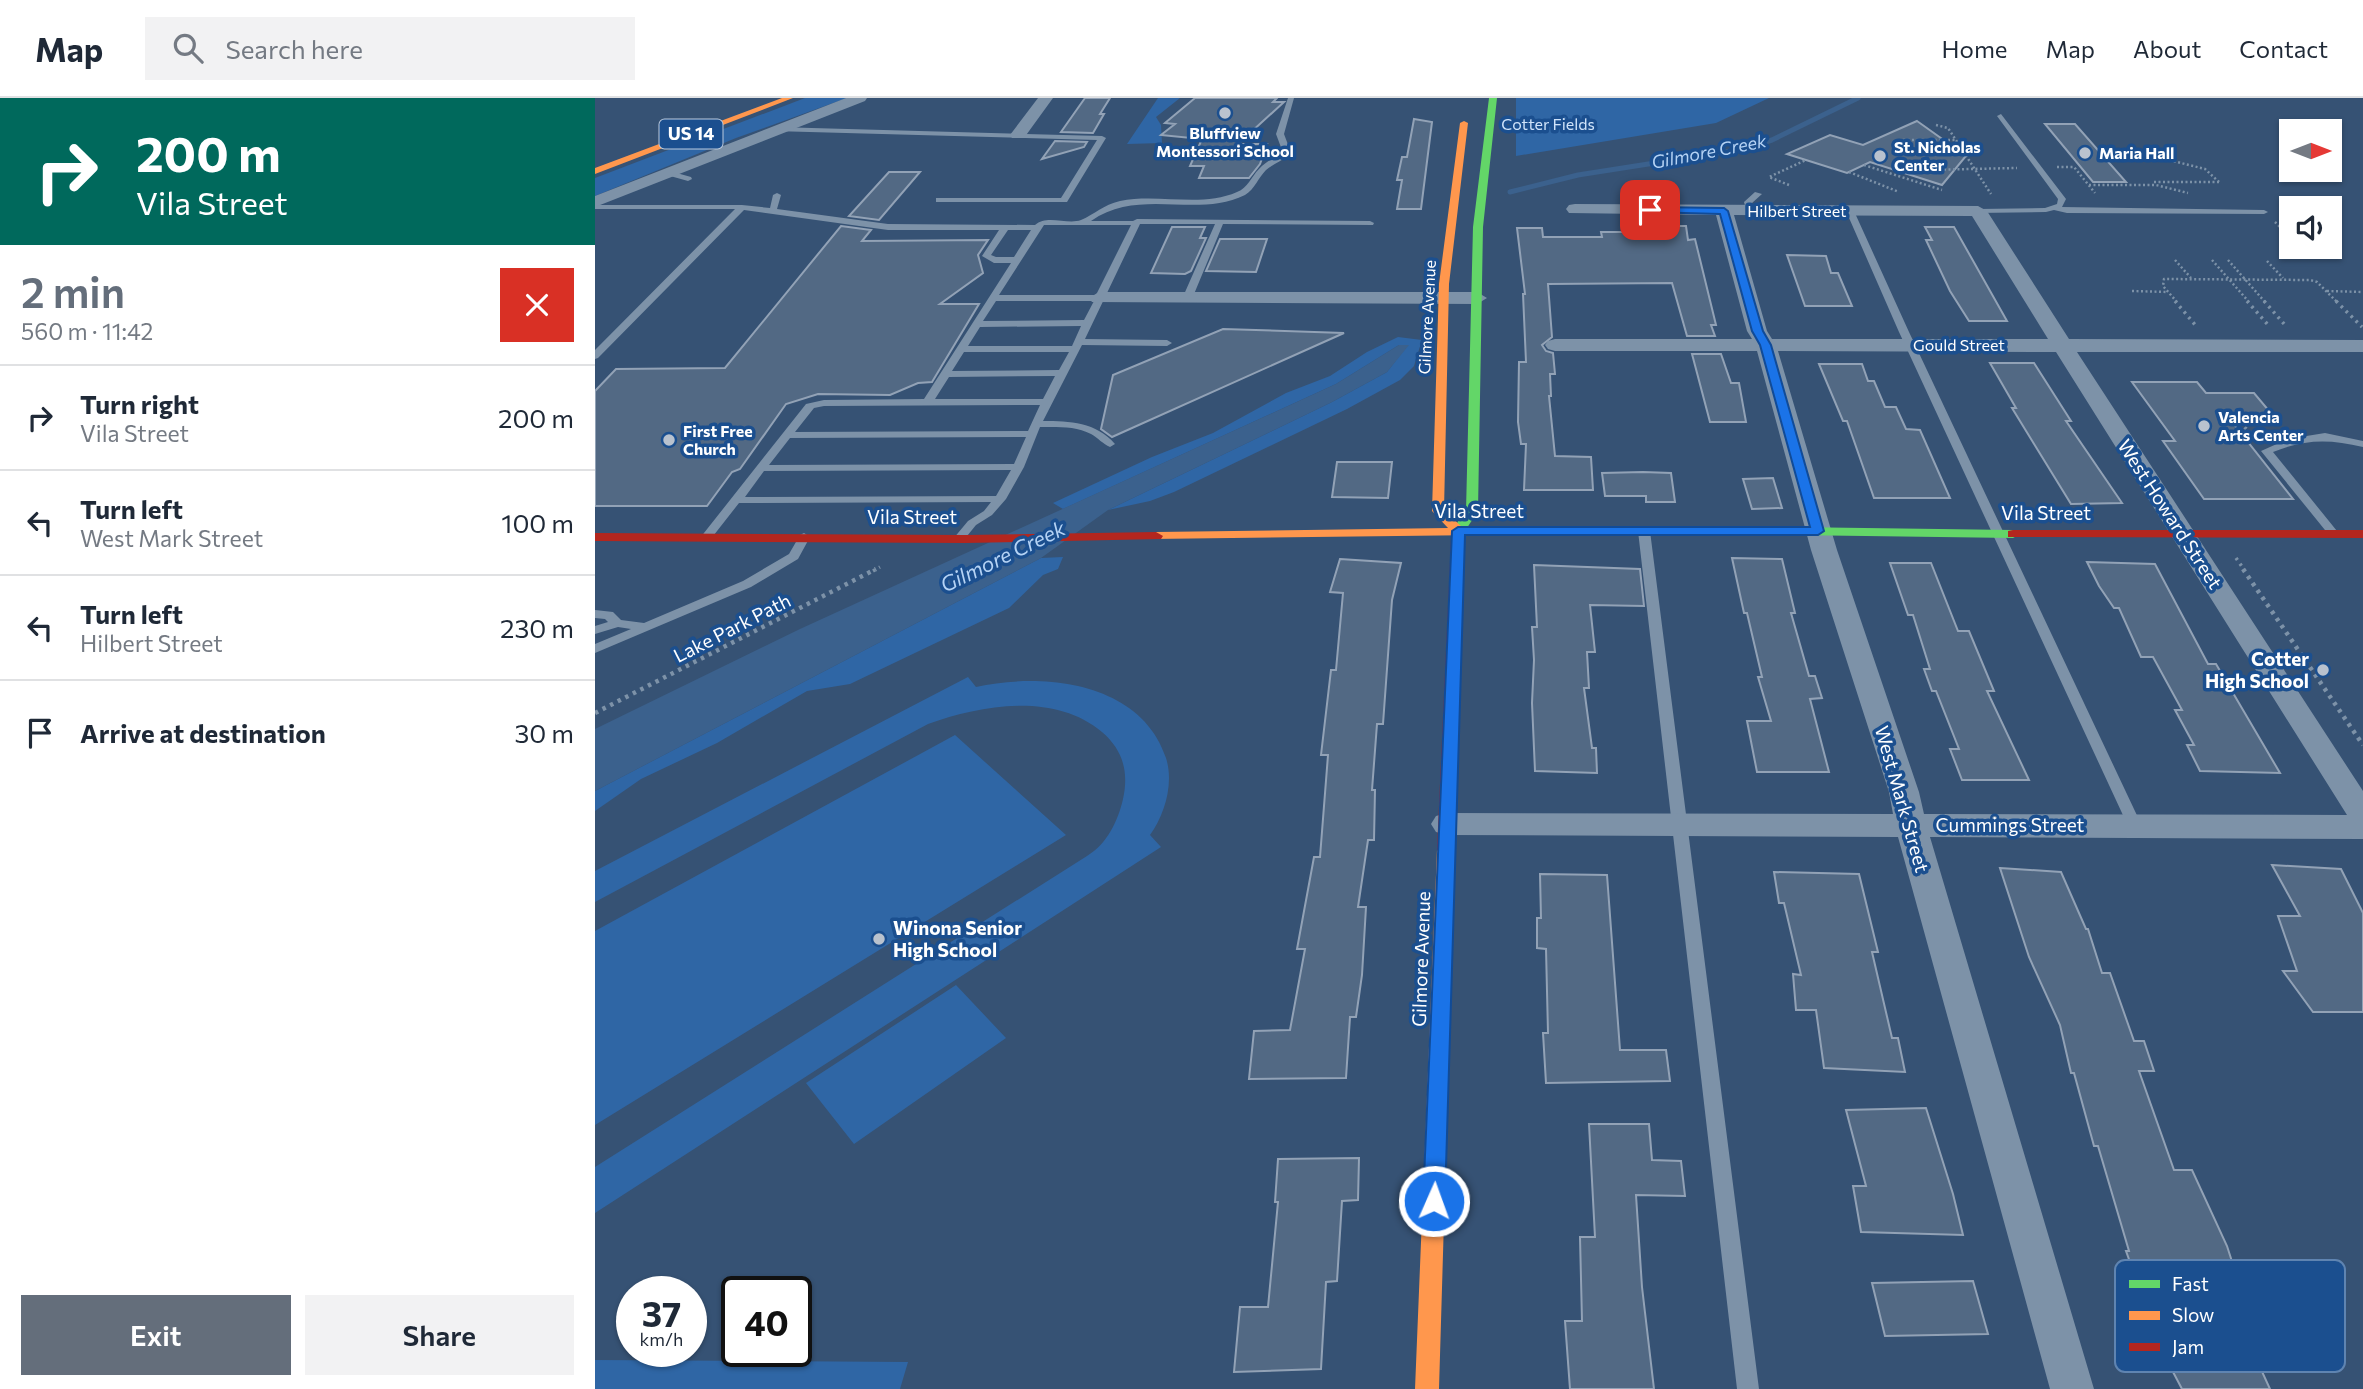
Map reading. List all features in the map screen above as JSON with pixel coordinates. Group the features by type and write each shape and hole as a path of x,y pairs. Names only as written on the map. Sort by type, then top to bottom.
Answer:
{"main road":[{"name":"US 14","path":"595,156 751,98"},
{"name":"US 14","path":"595,171 789,98"},
{"name":"Gilmore Avenue","path":"1427,1389 1458,531 1472,511 1478,228 1493,98"},
{"name":"Gilmore Avenue","path":"1458,531 1438,511 1444,290 1467,107"},
{"name":"Vila Street","path":"595,537 962,539 1458,531 2363,534"}],"street":[{"path":"595,205 666,172 860,98"},
{"path":"1017,135 1046,98"},
{"name":"Hilbert Street","path":"1575,209 1989,210"},
{"name":"West Howard Street","path":"1989,210 2063,345 2168,514 2363,816"},
{"name":"West Mark Street","path":"1737,211 1758,331 1766,345 1818,531 1912,825 1917,852 2072,1389"},
{"path":"1102,291 1477,291"},
{"name":"Gould Street","path":"1555,345 2363,346"},
{"name":"Cummings Street","path":"1447,824 2363,827"}],"lane":[{"path":"1082,223 1093,214 1129,201 1222,198 1241,194 1250,188 1263,169 1285,155 1286,150 1280,134 1291,98"},
{"path":"2001,116 2062,199 2061,205 2056,208"},
{"path":"776,129 1103,138 1063,200 939,200"},
{"path":"666,172 688,179"},
{"path":"1737,211 1758,194"},
{"path":"773,211 778,195"},
{"path":"595,205 742,207 888,227 1037,228"},
{"path":"595,356 742,207"},
{"path":"1989,210 2056,208 2067,211 2264,212"},
{"path":"1850,211 2135,826"},
{"path":"962,539 972,523 988,513 1000,499 1019,467 1046,402 1077,346 1137,220 1370,223"},
{"path":"1190,291 1220,222"},
{"path":"928,402 1042,223 1136,223"},
{"path":"1005,228 986,256 994,260 1017,260"},
{"path":"994,298 1102,291"},
{"path":"978,324 1087,323"},
{"path":"961,349 1167,343"},
{"path":"946,373 1063,373"},
{"path":"706,538 806,409 816,404 1046,402"},
{"path":"785,435 1034,429 1078,424 1090,427 1110,444"},
{"path":"2333,533 2266,451 2302,436 2341,437 2363,444"},
{"path":"760,468 1019,467"},
{"path":"735,500 1000,499"},
{"path":"1644,531 1748,1389"},
{"path":"595,649 747,584 794,556 804,537"},
{"path":"595,614 609,615 617,624"},
{"path":"595,629 617,624 644,628"}],"path":[{"path":"1936,125 1948,128 1975,170 1989,210"},
{"path":"1903,140 1955,140"},
{"path":"2088,185 2220,182 2205,169 2165,159"},
{"path":"1789,185 1769,177 1805,160"},
{"path":"1864,165 1953,194"},
{"path":"1926,170 2074,167 2101,200"},
{"path":"1849,172 1898,189 1901,196"},
{"path":"2175,260 2192,279"},
{"path":"2212,260 2276,333"},
{"path":"2228,261 2293,333"},
{"path":"2267,261 2284,279"},
{"path":"2201,332 2163,286 2164,279 2310,279 2363,328"},
{"path":"2132,291 2168,292"},
{"path":"2326,291 2363,292"},
{"path":"2234,418 2269,449"},
{"path":"2246,553 2233,553 2363,745"},
{"name":"Lake Park Path","path":"595,713 880,567"}],"green space":[{"path":"805,98 847,98 736,138 595,196 595,178"},
{"path":"1158,98 1180,98 1156,117 1161,125 1162,143 1127,144"},
{"name":"Cotter Fields","path":"1516,98 1769,98 1716,123 1516,156"},
{"path":"1398,337 1422,340 1414,366 1400,380 1347,409 1174,492 1150,501 1108,510 1332,402 1387,372 1408,345 1399,345 1336,384 1063,509 1053,503 1152,457 1213,433 1286,393 1330,376 1367,352"},
{"path":"1063,557 1058,569 1043,575 1009,608 850,684 807,691 717,743 641,779 595,811 595,791 1041,558"},
{"path":"968,677 976,687 1030,681 1087,688 1113,698 1135,713 1153,733 1166,758 1168,768 1167,798 1150,835 1161,847 595,1213 595,1167 1087,856 1106,838 1115,824 1125,789 1123,762 1109,739 1083,719 1062,711 1040,707 994,708 928,724 595,902 595,871"},
{"path":"955,735 1066,835 595,1125 595,931"},
{"path":"956,985 1006,1038 854,1144 806,1083"},
{"path":"595,1360 616,1360 616,1367 707,1367 707,1361 721,1361 721,1367 812,1367 812,1361 908,1362 900,1389 595,1389"}],"water":[{"path":"1399,345 1409,345 1387,372 1332,402 1108,510 1041,558 595,791 595,729 800,629 1336,384"}],"building":[{"path":"1085,98 1110,98 1093,133 1061,132"},
{"name":"Bluffview Montessori School","path":"1195,98 1277,98 1273,102 1284,102 1238,144 1267,144 1260,164 1249,178 1199,178 1204,166 1190,166 1202,139 1161,135 1175,124 1165,123"},
{"path":"1414,119 1432,122 1421,209 1397,209 1402,180 1397,180 1402,157 1407,157"},
{"name":"St. Nicholas Center","path":"1917,121 1966,156 1942,185 1870,162 1847,173 1787,154 1830,135 1863,145"},
{"name":"Maria Hall","path":"2045,124 2075,124 2126,182 2093,182"},
{"path":"1055,141 1087,142 1084,147 1042,159"},
{"path":"889,172 920,172 879,220 849,216"},
{"path":"841,226 871,230 862,241 988,240 978,255 983,273 940,304 979,304 932,382 918,383 890,395 818,394 786,404 740,469 732,472 707,506 595,506 595,391 616,369 725,368"},
{"path":"1635,226 1686,226 1688,240 1695,239 1716,325 1711,325 1715,336 1687,336 1672,283 1548,284 1552,337 1542,345 1546,351 1553,353 1555,374 1550,374 1549,396 1555,456 1591,457 1593,490 1524,490 1526,444 1521,444 1518,422 1519,362 1526,362 1525,294 1517,228 1542,228 1543,237 1602,237 1601,232 1635,232"},
{"path":"1172,227 1205,227 1200,238 1206,238 1191,271 1185,274 1151,273"},
{"path":"1925,227 1954,227 2007,321 1969,321 1950,291 1926,240 1932,240"},
{"path":"1220,239 1267,239 1256,272 1206,271"},
{"path":"1787,255 1826,256 1831,273 1838,273 1852,306 1805,306"},
{"path":"1223,329 1344,333 1112,437 1101,429 1113,375"},
{"path":"1692,354 1721,354 1731,383 1739,383 1746,422 1710,422"},
{"path":"1990,363 2034,363 2071,421 2066,421 2122,503 2071,504 2012,408 2016,408"},
{"path":"1819,364 1862,364 1868,381 1874,381 1885,407 1896,407 1906,429 1920,430 1950,498 1874,498 1847,421 1843,421"},
{"path":"2132,382 2197,382 2206,393 2254,393 2275,418 2229,418 2293,499 2204,499 2163,441 2175,441"},
{"path":"1337,462 1392,462 1388,498 1332,497"},
{"path":"1602,473 1671,473 1675,502 1646,502 1646,496 1605,496"},
{"path":"1773,478 1782,508 1752,509 1743,479"},
{"path":"1732,558 1782,559 1795,613 1791,613 1809,676 1815,676 1822,698 1810,699 1829,772 1757,772 1747,721 1771,721 1758,677 1762,677"},
{"path":"1340,559 1401,563 1392,600 1383,724 1377,724 1372,790 1375,790 1374,840 1368,840 1358,907 1366,907 1362,975 1356,1017 1350,1017 1346,1078 1249,1079 1254,1031 1290,1030 1305,949 1297,949 1314,857 1320,857 1328,755 1321,755 1331,670 1336,670 1343,593 1330,592"},
{"path":"2087,562 2155,564 2208,664 2216,664 2280,773 2200,771 2187,745 2194,745 2175,710 2182,710 2153,657 2141,657 2119,608 2114,608"},
{"path":"1890,563 1931,563 1958,631 1969,631 1994,691 1987,691 2029,780 1962,780 1950,749 1959,749 1936,691 1932,691 1924,669 1930,669 1913,615 1908,615"},
{"path":"1534,565 1640,569 1644,606 1590,605 1595,652 1587,652 1589,688 1584,688 1592,748 1596,748 1597,773 1535,771 1532,627 1537,627"},
{"path":"2272,865 2341,869 2363,913 2363,1012 2313,1012 2283,971 2297,971 2278,916 2300,916"},
{"path":"2000,868 2061,872 2088,929 2102,973 2110,973 2134,1041 2144,1041 2154,1071 2139,1071 2174,1170 2192,1170 2232,1260 2129,1260 2126,1251 2129,1251 2098,1146 2094,1146 2074,1073 2071,1073 2060,1025 2029,957"},
{"path":"1774,872 1859,874 1878,952 1872,952 1892,1038 1898,1038 1905,1072 1824,1068 1816,1010 1796,1010 1793,974 1801,975 1784,903 1779,903"},
{"path":"1540,874 1607,875 1620,1050 1666,1050 1670,1081 1546,1083 1543,1033 1548,1033 1546,949 1537,948 1537,918 1541,918"},
{"path":"1926,1108 1963,1235 1861,1232 1853,1186 1866,1186 1846,1110"},
{"path":"1589,1124 1649,1124 1652,1160 1681,1161 1685,1196 1636,1195 1642,1287 1654,1389 1570,1389 1565,1321 1582,1321 1580,1237 1595,1237"},
{"path":"1359,1158 1358,1200 1342,1201 1337,1281 1326,1282 1321,1369 1234,1372 1240,1307 1268,1307 1278,1202 1275,1202 1278,1159"},
{"path":"1973,1281 1988,1334 1885,1336 1872,1283"},
{"path":"2173,1372 2262,1372 2270,1389 2182,1389"}],"waterway":[{"name":"Gilmore Creek","path":"1510,192 1578,175 1744,149 1772,140 1858,98"}],"traffic: fast":[{"path":"1458,540 1458,531 1472,511 1478,227 1493,98"},
{"path":"1478,532 1791,531 2013,534"}],"traffic: slow":[{"path":"595,171 789,98"},
{"path":"1458,531 1438,511 1444,284 1464,123"},
{"path":"1156,536 1478,532"},
{"path":"1427,1389 1446,850"}],"traffic: jam":[{"path":"2013,534 2363,534"},
{"path":"595,537 965,539 1156,536"},
{"path":"1446,850 1458,540"}],"place":[{"name":"Bluffview Montessori School","path":"1225,113"},
{"name":"Maria Hall","path":"2085,153"},
{"name":"St. Nicholas Center","path":"1880,156"},
{"name":"Valencia Arts Center","path":"2204,426"},
{"name":"First Free Church","path":"669,440"},
{"name":"Cotter High School","path":"2323,670"},
{"name":"Winona Senior High School","path":"879,939"}],"route":[{"path":"1434,1201 1458,531 1818,531 1766,345 1758,331 1724,211 1650,210"}]}
